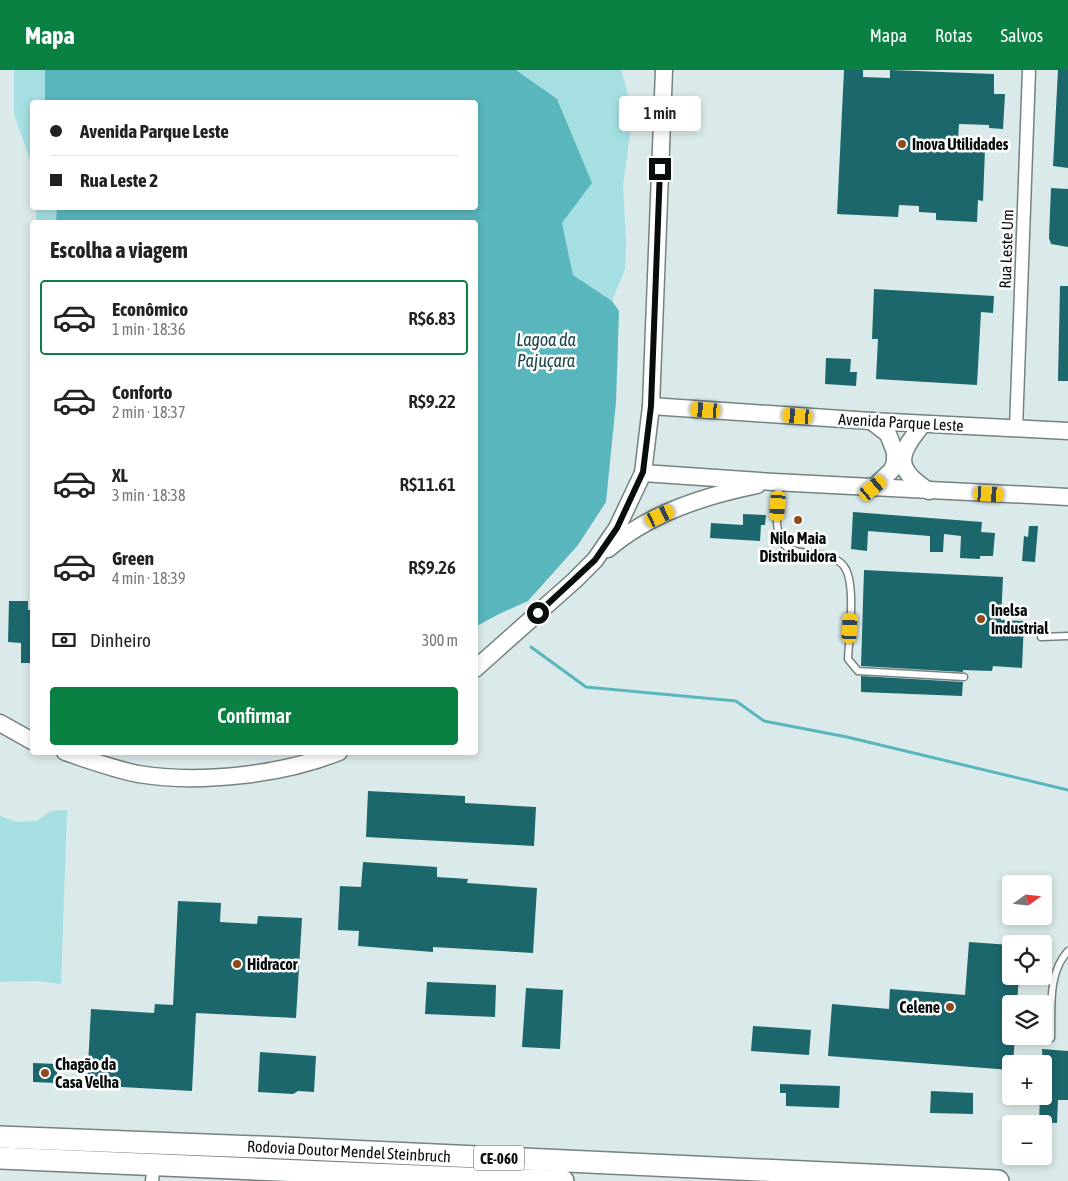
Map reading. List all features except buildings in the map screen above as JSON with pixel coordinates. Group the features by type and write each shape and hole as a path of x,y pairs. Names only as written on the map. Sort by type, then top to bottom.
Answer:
{"highway":[{"name":"Rodovia Doutor Mendel Steinbruch","path":"0,1137 294,1148 998,1181"},
{"name":"Rodovia Doutor Mendel Steinbruch","path":"0,1158 153,1173 562,1181"}],"street":[{"path":"595,560 617,528 643,472 651,406 664,70"},
{"name":"Rua Leste Um","path":"1016,428 1029,70"},
{"name":"Avenida Parque Leste","path":"651,406 871,421 1068,431"},
{"path":"871,421 888,434 895,452 895,462 892,470 873,488"},
{"path":"923,424 909,440 904,449 903,458 904,468 908,476 929,491"},
{"path":"643,472 873,488 1068,497"},
{"path":"478,666 595,560 616,542 637,528 676,508 735,490 777,482"},
{"path":"0,722 30,740"},
{"path":"74,755 138,774 172,778 207,777 274,770 296,766 330,755"}],"lane":[{"path":"777,482 778,530 784,545 792,550 828,556 839,561 846,568 850,582 851,597 848,659 853,667 858,671 964,678"},
{"path":"1041,637 1068,636"},
{"path":"1052,1011 1053,984 1057,966 1068,951"}],"shaded area":[{"path":"14,70 45,70 45,100 30,100 30,160 14,114"},
{"path":"516,70 621,70 627,90 630,135 623,184 626,242 625,269 612,301 573,275 562,223 592,183 522,75"},
{"path":"36,210 57,210 57,220 36,220"},
{"path":"67,810 61,984 36,981 0,982 0,816 16,822 37,821 51,811"}],"water":[{"name":"Lagoa da Pajuçara","path":"45,70 516,70 557,99 592,183 562,223 573,275 612,301 619,311 616,402 606,502 578,545 528,601 478,625 478,220 56,220 57,210 478,210 478,100 45,100"}],"waterway":[{"path":"531,647 586,687 736,701 764,721 847,737 1068,790"}],"place":[{"name":"Inova Utilidades","path":"902,144"},
{"name":"Nilo Maia Distribuidora","path":"798,520"},
{"name":"Inelsa Industrial","path":"981,619"},
{"name":"Hidracor","path":"237,964"},
{"name":"Celene","path":"950,1007"},
{"name":"Chagão da Casa Velha","path":"45,1073"}],"route":[{"path":"538,613 584,571 607,544 626,512 643,472 651,406 660,169"}]}
